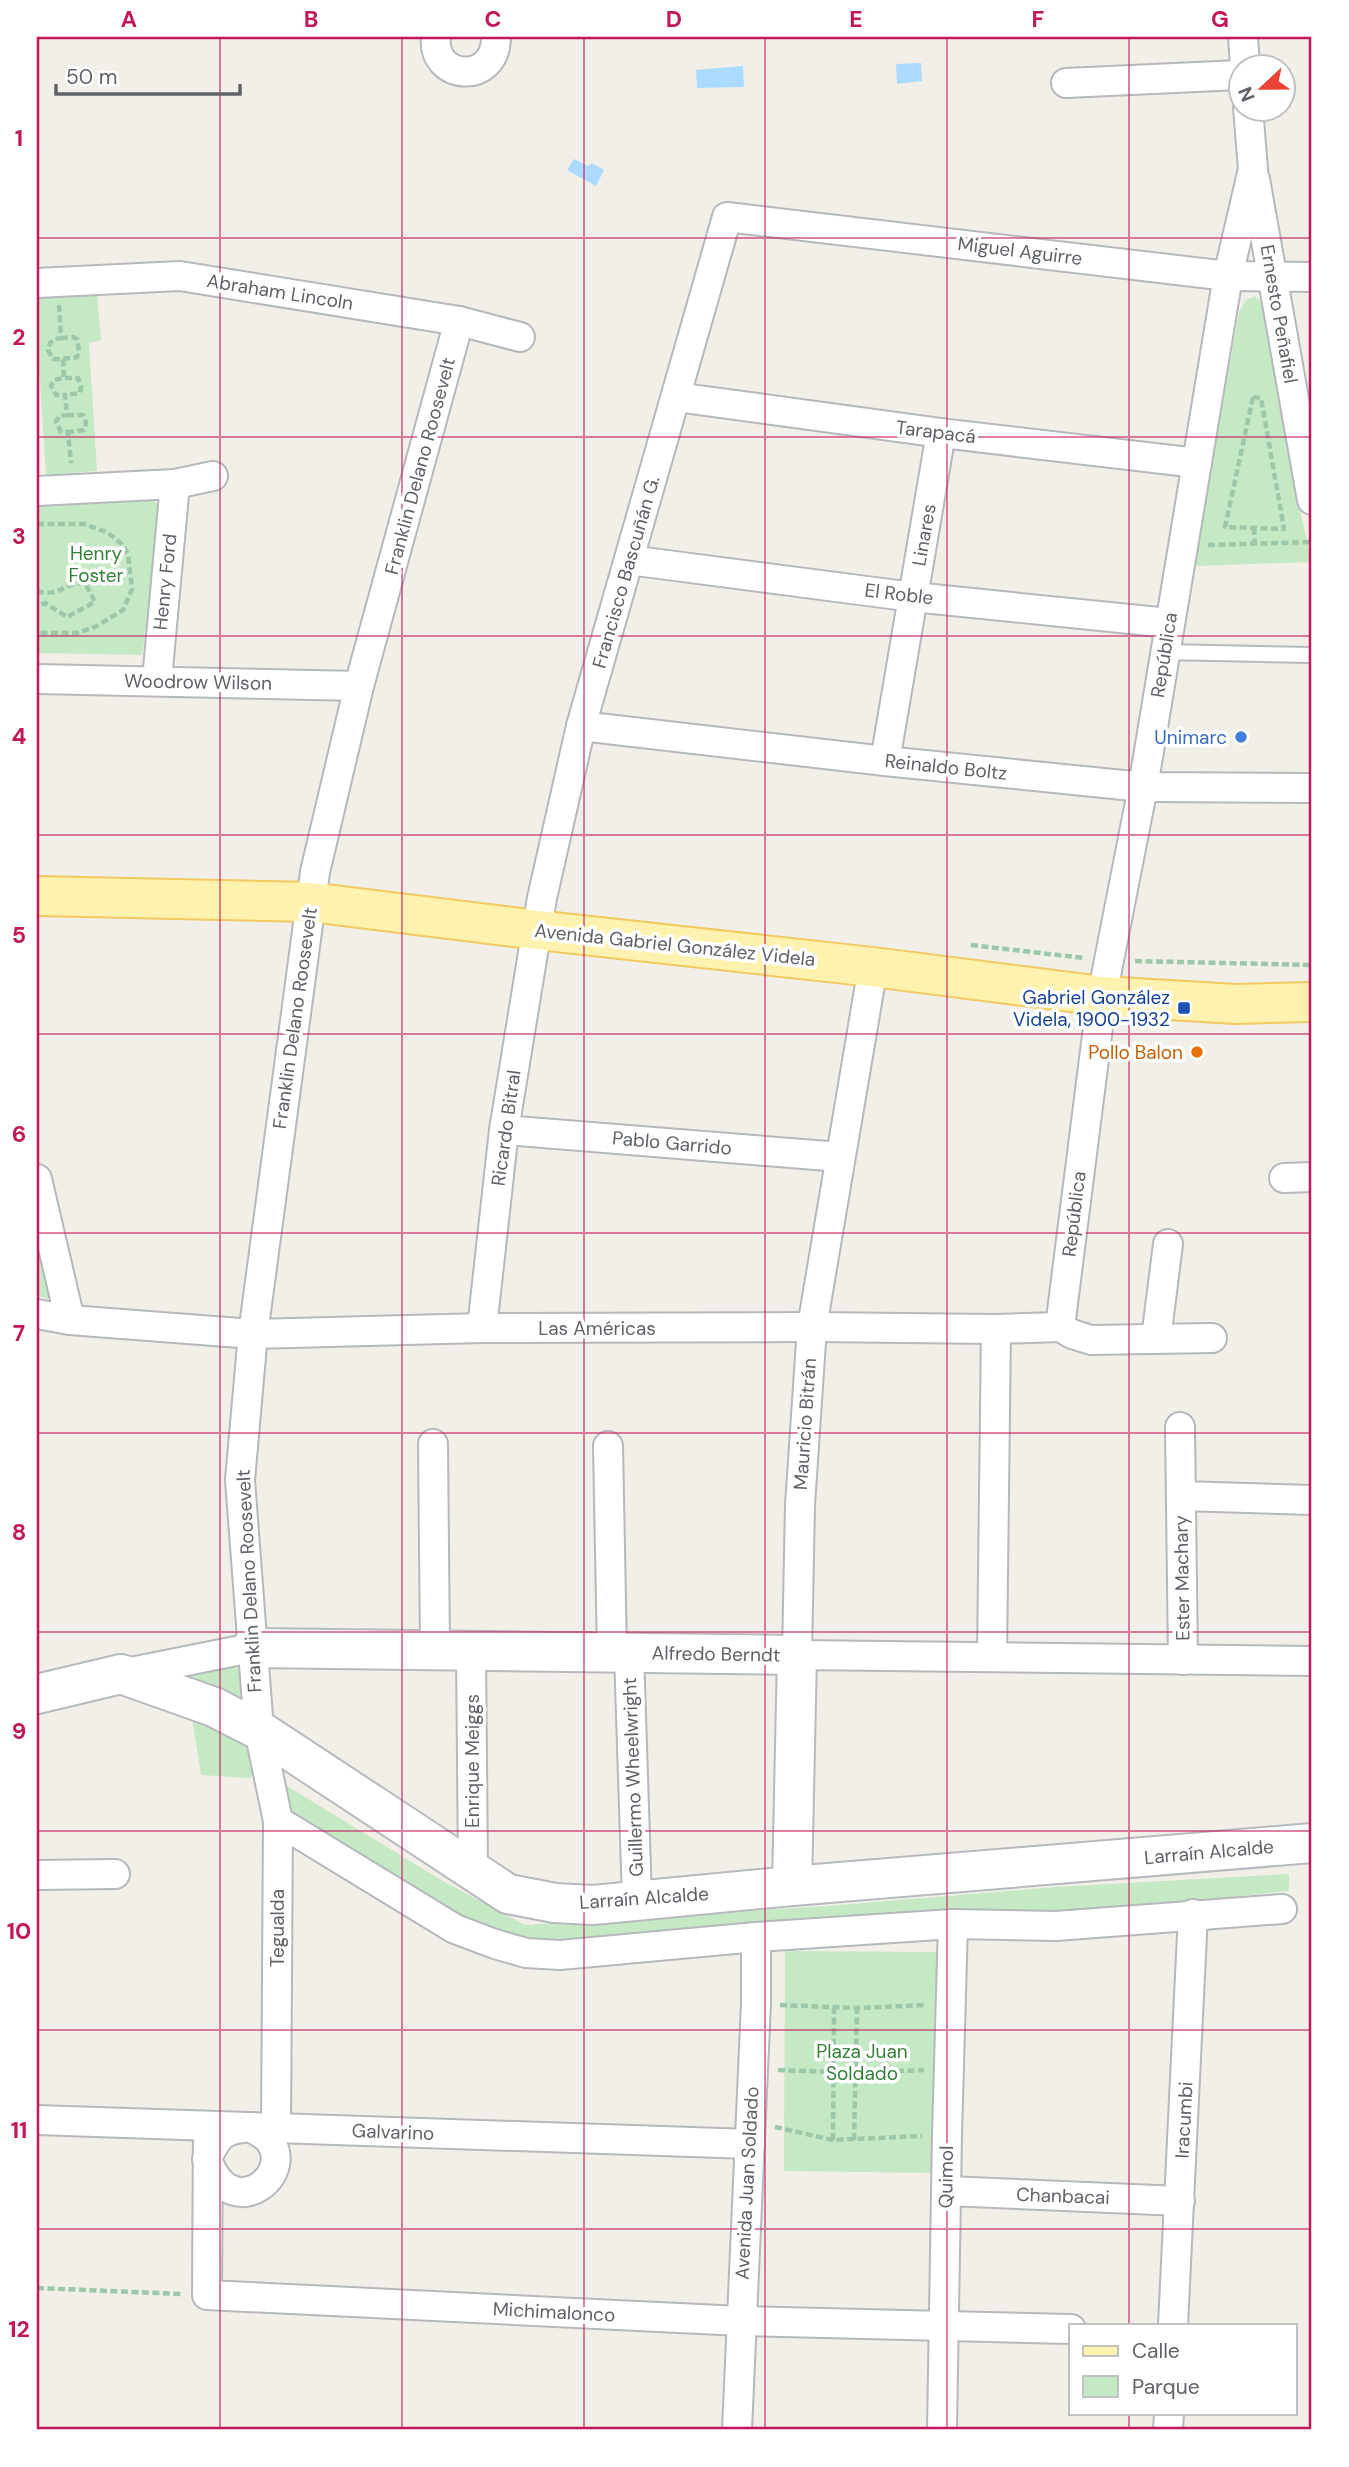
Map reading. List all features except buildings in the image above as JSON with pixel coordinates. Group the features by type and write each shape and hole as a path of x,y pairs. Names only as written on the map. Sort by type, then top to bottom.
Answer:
{"main road":[{"name":"Avenida Gabriel González Videla","path":"37,896 310,902 1102,996 1236,1004 1312,1002"}],"street":[{"path":"436,37 437,51 441,59 456,71 466,72 476,71 492,58 496,37"},
{"path":"1066,83 1226,76"},
{"name":"República","path":"1060,1326 1102,996 1143,787 1228,276 1253,169 1249,122"},
{"name":"Ernesto Peñafiel","path":"1253,169 1309,463 1312,500"},
{"name":"Miguel Aguirre","path":"727,217 1228,276 1312,278"},
{"name":"Francisco Bascuñán G.","path":"537,930 581,726 727,217"},
{"name":"Abraham Lincoln","path":"47,282 180,276 459,321 520,337"},
{"name":"Franklin Delano Roosevelt","path":"259,1730 240,1480 253,1334 310,902 359,687 459,321"},
{"name":"Tarapacá","path":"676,397 941,433 1197,463"},
{"name":"Linares","path":"885,761 941,433"},
{"path":"37,491 175,484 213,476"},
{"name":"Henry Ford","path":"157,680 175,484"},
{"name":"El Roble","path":"629,560 913,597 1169,623"},
{"name":"Woodrow Wilson","path":"37,679 359,687"},
{"name":"Reinaldo Boltz","path":"581,726 1143,787 1312,788"},
{"name":"Ricardo Bitral","path":"482,1328 504,1130 537,930"},
{"name":"Mauricio Bitrán","path":"792,1886 800,1505 812,1327 873,967"},
{"name":"Pablo Garrido","path":"504,1130 840,1157"},
{"path":"1284,1178 1312,1177"},
{"path":"37,1179 41,1222 70,1320"},
{"path":"1156,1339 1168,1244"},
{"name":"Las Américas","path":"37,1314 70,1320 253,1334 482,1328 996,1329 1060,1326 1072,1334 1091,1340 1212,1338"},
{"path":"992,1657 996,1329"},
{"name":"Ester Machary","path":"1180,1426 1183,1660"},
{"name":"Enrique Meiggs","path":"433,1444 473,1871"},
{"name":"Guillermo Wheelwright","path":"608,1446 637,1900"},
{"name":"Ester Machary","path":"1181,1496 1312,1500"},
{"name":"Alfredo Berndt","path":"121,1674 251,1648 1312,1661"},
{"path":"37,1694 121,1674"},
{"name":"Larraín Alcalde","path":"121,1674 214,1707 259,1730 508,1894 544,1901 593,1905 1312,1843"},
{"name":"Tegualda","path":"259,1730 278,1821 263,2128"},
{"path":"278,1821 455,1929 526,1953 560,1955 756,1937 953,1924 1056,1926 1282,1909"},
{"path":"37,1875 115,1874"},
{"name":"Iracumbi","path":"1173,2324 1194,1914"},
{"name":"Quimol","path":"942,2430 953,1924"},
{"name":"Avenida Juan Soldado","path":"737,2430 756,2003 756,1937"},
{"name":"Galvarino","path":"37,2120 263,2128 750,2133"},
{"path":"207,2295 208,2126"},
{"path":"263,2128 275,2153 274,2172 262,2187 245,2193 227,2190 214,2177 208,2159 215,2140 231,2129 263,2128"},
{"name":"Chanbacai","path":"947,2191 1180,2201"},
{"name":"Michimalonco","path":"207,2295 741,2321 1069,2329"}],"lane":[{"path":"1166,652 1312,655"}],"path":[{"path":"47,282 61,338"},
{"path":"61,338 77,339 77,357 63,359 53,359 48,350 50,343 61,338"},
{"path":"63,359 64,378"},
{"path":"76,377 80,379 80,393 65,395 55,394 51,386 54,380 76,377"},
{"path":"65,395 67,415"},
{"path":"1253,397 1261,398 1284,529 1254,528 1226,527 1253,397"},
{"path":"83,415 86,423 84,430 68,432 61,432 56,422 59,416 83,415"},
{"path":"68,432 73,489"},
{"path":"37,524 84,524 107,532 122,544 128,554 132,589 123,610 95,627 77,633 37,633"},
{"path":"1254,528 1255,545"},
{"path":"1182,546 1312,542"},
{"path":"37,591 58,593 74,583 85,583 95,602 67,617 45,603 37,607"},
{"path":"756,2003 834,2008 951,2004"},
{"path":"833,2140 834,2008"},
{"path":"854,2140 857,2008"},
{"path":"752,2069 833,2073"},
{"path":"855,2073 950,2069"},
{"path":"750,2133 833,2140 947,2135"},
{"path":"37,2288 207,2295"}],"green space":[{"path":"97,294 101,340 89,343 97,471 46,475 37,297"},
{"path":"1255,296 1261,302 1292,476 1312,562 1194,566 1239,312 1246,300"},
{"name":"Henry Foster","path":"152,499 161,507 163,519 142,655 37,653 37,505"},
{"path":"43,1239 58,1301 37,1296 37,1240"},
{"path":"223,1660 239,1670 243,1694 225,1705 179,1676"},
{"path":"192,1717 250,1740 255,1769 250,1778 201,1775"},
{"path":"282,1783 441,1880 525,1925 827,1906 1056,1887 1289,1874 1289,1891 1087,1912 560,1943 511,1938 450,1916 295,1817"},
{"name":"Plaza Juan Soldado","path":"785,1951 940,1952 938,2173 784,2171"}],"water":[{"path":"921,63 922,81 897,84 896,64"},
{"path":"743,66 744,87 697,88 696,70"},
{"path":"574,159 588,166 592,163 604,170 596,186 567,170"}],"place":[{"name":"Unimarc","path":"1241,737"},
{"name":"Gabriel González Videla, 1900-1932","path":"1184,1008"},
{"name":"Pollo Balon","path":"1197,1052"}]}
